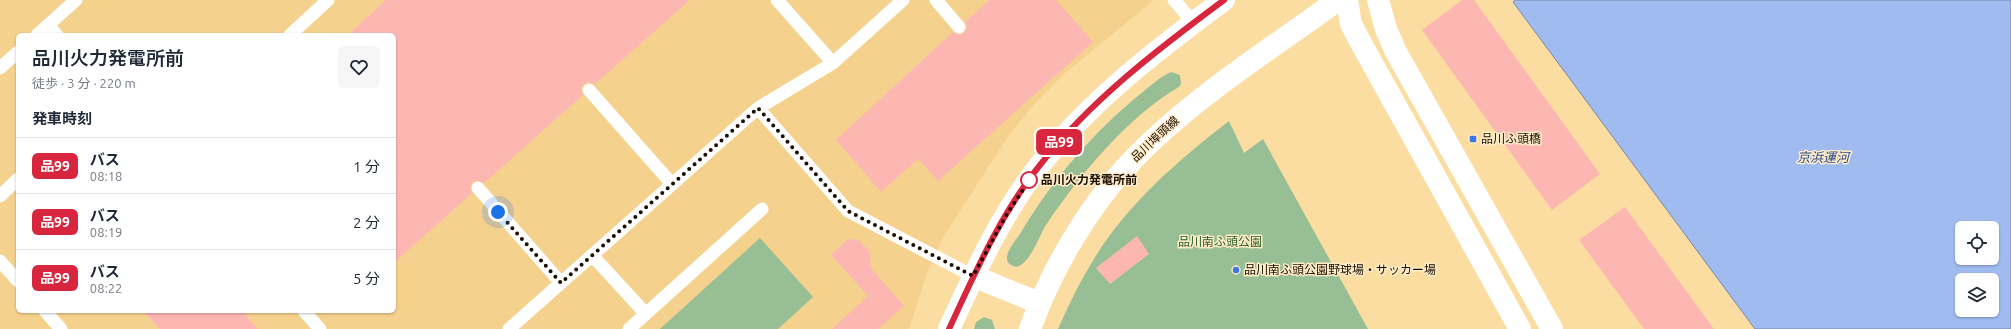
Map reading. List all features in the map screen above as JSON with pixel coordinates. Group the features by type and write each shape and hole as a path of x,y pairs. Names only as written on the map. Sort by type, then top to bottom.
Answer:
{"main road":[{"path":"949,329 973,276 1007,214 1039,165 1078,120 1123,80 1224,0"},
{"name":"品川埠頭線","path":"1030,329 1039,303 1063,255 1093,210 1126,167 1173,122 1338,0"},
{"path":"1347,0 1351,24 1520,329"},
{"path":"1378,0 1386,29 1396,52 1552,329"},
{"path":"973,276 1039,303"}],"lane":[{"path":"52,30 76,0"},
{"path":"777,0 833,63"},
{"path":"509,329 758,108 833,63 903,0"},
{"path":"936,0 959,27"},
{"path":"1174,0 1194,23"},
{"path":"292,33 321,2"},
{"path":"0,68 16,54"},
{"path":"589,90 672,184"},
{"path":"758,108 848,211 973,276"},
{"path":"0,196 16,181"},
{"path":"478,188 561,283"},
{"path":"629,329 762,209"},
{"path":"592,255 646,314"},
{"path":"0,261 16,279"},
{"path":"47,313 61,329"},
{"path":"306,313 320,329"}],"shaded area":[{"path":"0,0 1154,0 1064,74 1030,109 1009,135 944,236 927,273 909,329 0,329"}],"green space":[{"path":"1171,72 1180,75 1181,84 1179,87 1160,99 1141,114 1105,149 1059,206 1026,260 1017,267 1010,264 1007,258 1008,252 1060,175 1108,122 1157,80"},
{"name":"品川南ふ頭公園野球場・サッカー場","path":"1229,121 1244,153 1263,139 1368,329 1058,329 1086,272 1104,243 1119,223 1135,204 1171,169"},
{"path":"760,238 813,297 778,329 660,329"},
{"path":"984,317 992,320 995,329 974,329 976,322"}],"water":[{"name":"京浜運河","path":"1515,0 2011,0 2011,329 1755,329 1513,2"}],"building":[{"path":"386,0 690,0 595,84 588,82 584,84 581,88 583,95 484,183 477,180 472,182 470,189 472,193 396,261 396,33 350,33"},
{"path":"989,0 1056,0 1093,42 938,181 918,159 881,192 836,140 953,32 960,35 964,33 967,26 965,22"},
{"path":"1462,0 1474,0 1600,174 1552,210 1422,30"},
{"path":"1625,207 1714,329 1644,329 1579,240"},
{"path":"1137,236 1149,254 1110,284 1096,268"},
{"path":"848,239 859,240 870,252 871,268 904,306 878,329 832,329 868,296 831,255"},
{"path":"145,313 244,313 258,329 160,329"}],"bus line":[{"name":"品99","path":"949,329 973,276 1007,214 1039,165 1078,120 1123,80 1224,0"}],"place":[{"name":"品川ふ頭橋","path":"1473,139"},
{"name":"品川火力発電所前","path":"1029,180"},
{"name":"品川南ふ頭公園野球場・サッカー場","path":"1236,270"}],"route":[{"path":"498,212 561,283 758,108 848,211 973,276 1007,214 1031,178 1029,180"}],"park label":[{"name":"品川南ふ頭公園","path":"1220,242"}]}
